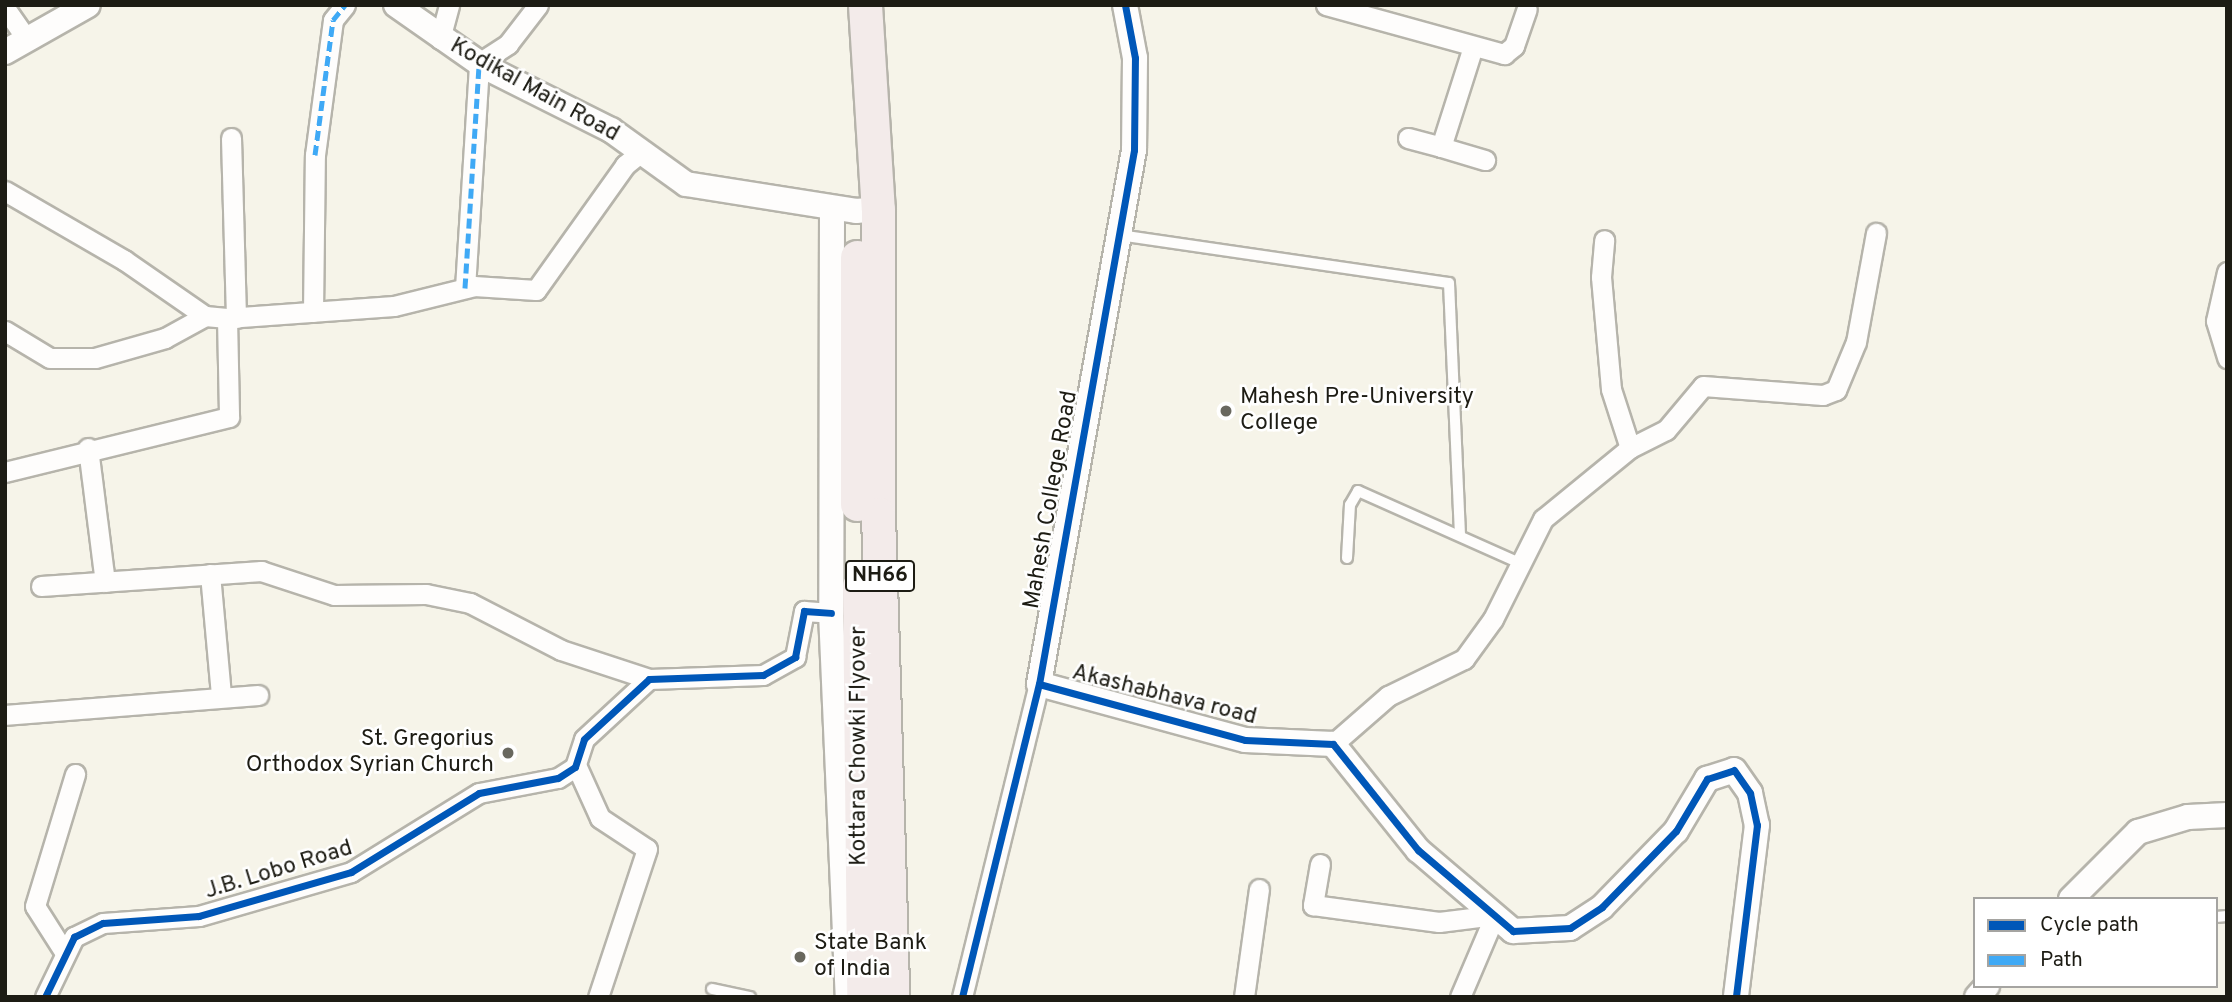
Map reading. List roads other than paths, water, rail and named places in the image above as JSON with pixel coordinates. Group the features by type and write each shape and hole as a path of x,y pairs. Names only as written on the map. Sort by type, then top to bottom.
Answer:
{"highway":[{"name":"NH66","path":"849,5 855,209 878,514 892,997"},
{"name":"NH66","path":"855,209 865,5"},
{"name":"Kottara Chowki Flyover","path":"855,209 857,285 853,378 863,997"}],"street":[{"path":"5,8 16,46 88,5"},
{"path":"313,312 315,155 333,20 345,5"},
{"name":"Kodikal Main Road","path":"396,5 479,63 611,130 687,184 855,209"},
{"path":"440,38 449,5"},
{"path":"465,288 479,63 508,44 538,5"},
{"name":"Mahesh College Road","path":"962,997 1039,684 1134,150 1135,58 1125,5"},
{"path":"1326,5 1474,47 1510,52 1527,9"},
{"path":"1441,147 1474,47"},
{"path":"5,472 88,448 229,417 231,138"},
{"path":"1408,138 1485,160"},
{"path":"5,191 205,316 231,318 394,306 465,288 536,290 625,165 640,153"},
{"path":"848,997 831,613 855,209"},
{"path":"1736,997 1757,825 1750,793 1734,770 1707,779 1676,831 1602,907 1570,928 1513,931 1418,850 1333,744 1388,696 1464,659 1554,506 1630,448 1666,430 1703,386 1823,396 1836,390 1856,342 1877,233"},
{"path":"1604,240 1601,277 1611,389 1630,448"},
{"path":"2227,272 2216,321 2227,358"},
{"path":"5,331 50,358 95,358 166,338 205,316"},
{"path":"88,448 105,582"},
{"path":"41,586 261,571 334,595 426,594 470,603 561,650 649,679 763,675 795,657 804,611 831,613"},
{"path":"210,573 221,696"},
{"path":"598,997 647,849 600,818 576,765 584,739 649,679"},
{"name":"Akashabhava road","path":"1039,684 1245,740 1333,744"},
{"path":"5,715 258,695"},
{"name":"J.B. Lobo Road","path":"63,950 103,923 199,916 351,872 479,793 558,778 576,765"},
{"path":"45,997 63,950 35,906 75,774"},
{"path":"2073,897 2138,832 2188,817 2227,816"},
{"path":"1320,864 1313,905 1438,922 1495,915"},
{"path":"1244,997 1259,889"},
{"path":"1460,997 1495,915"}],"lane":[{"path":"1119,234 1449,283 1461,535"},
{"path":"1347,558 1350,505 1358,491 1461,535 1520,564"},
{"path":"712,989 750,997"}],"place":[{"name":"Mahesh Pre-University College","path":"1226,411"},
{"name":"St. Gregorius Orthodox Syrian Church","path":"508,753"},
{"name":"State Bank of India","path":"800,957"}]}
